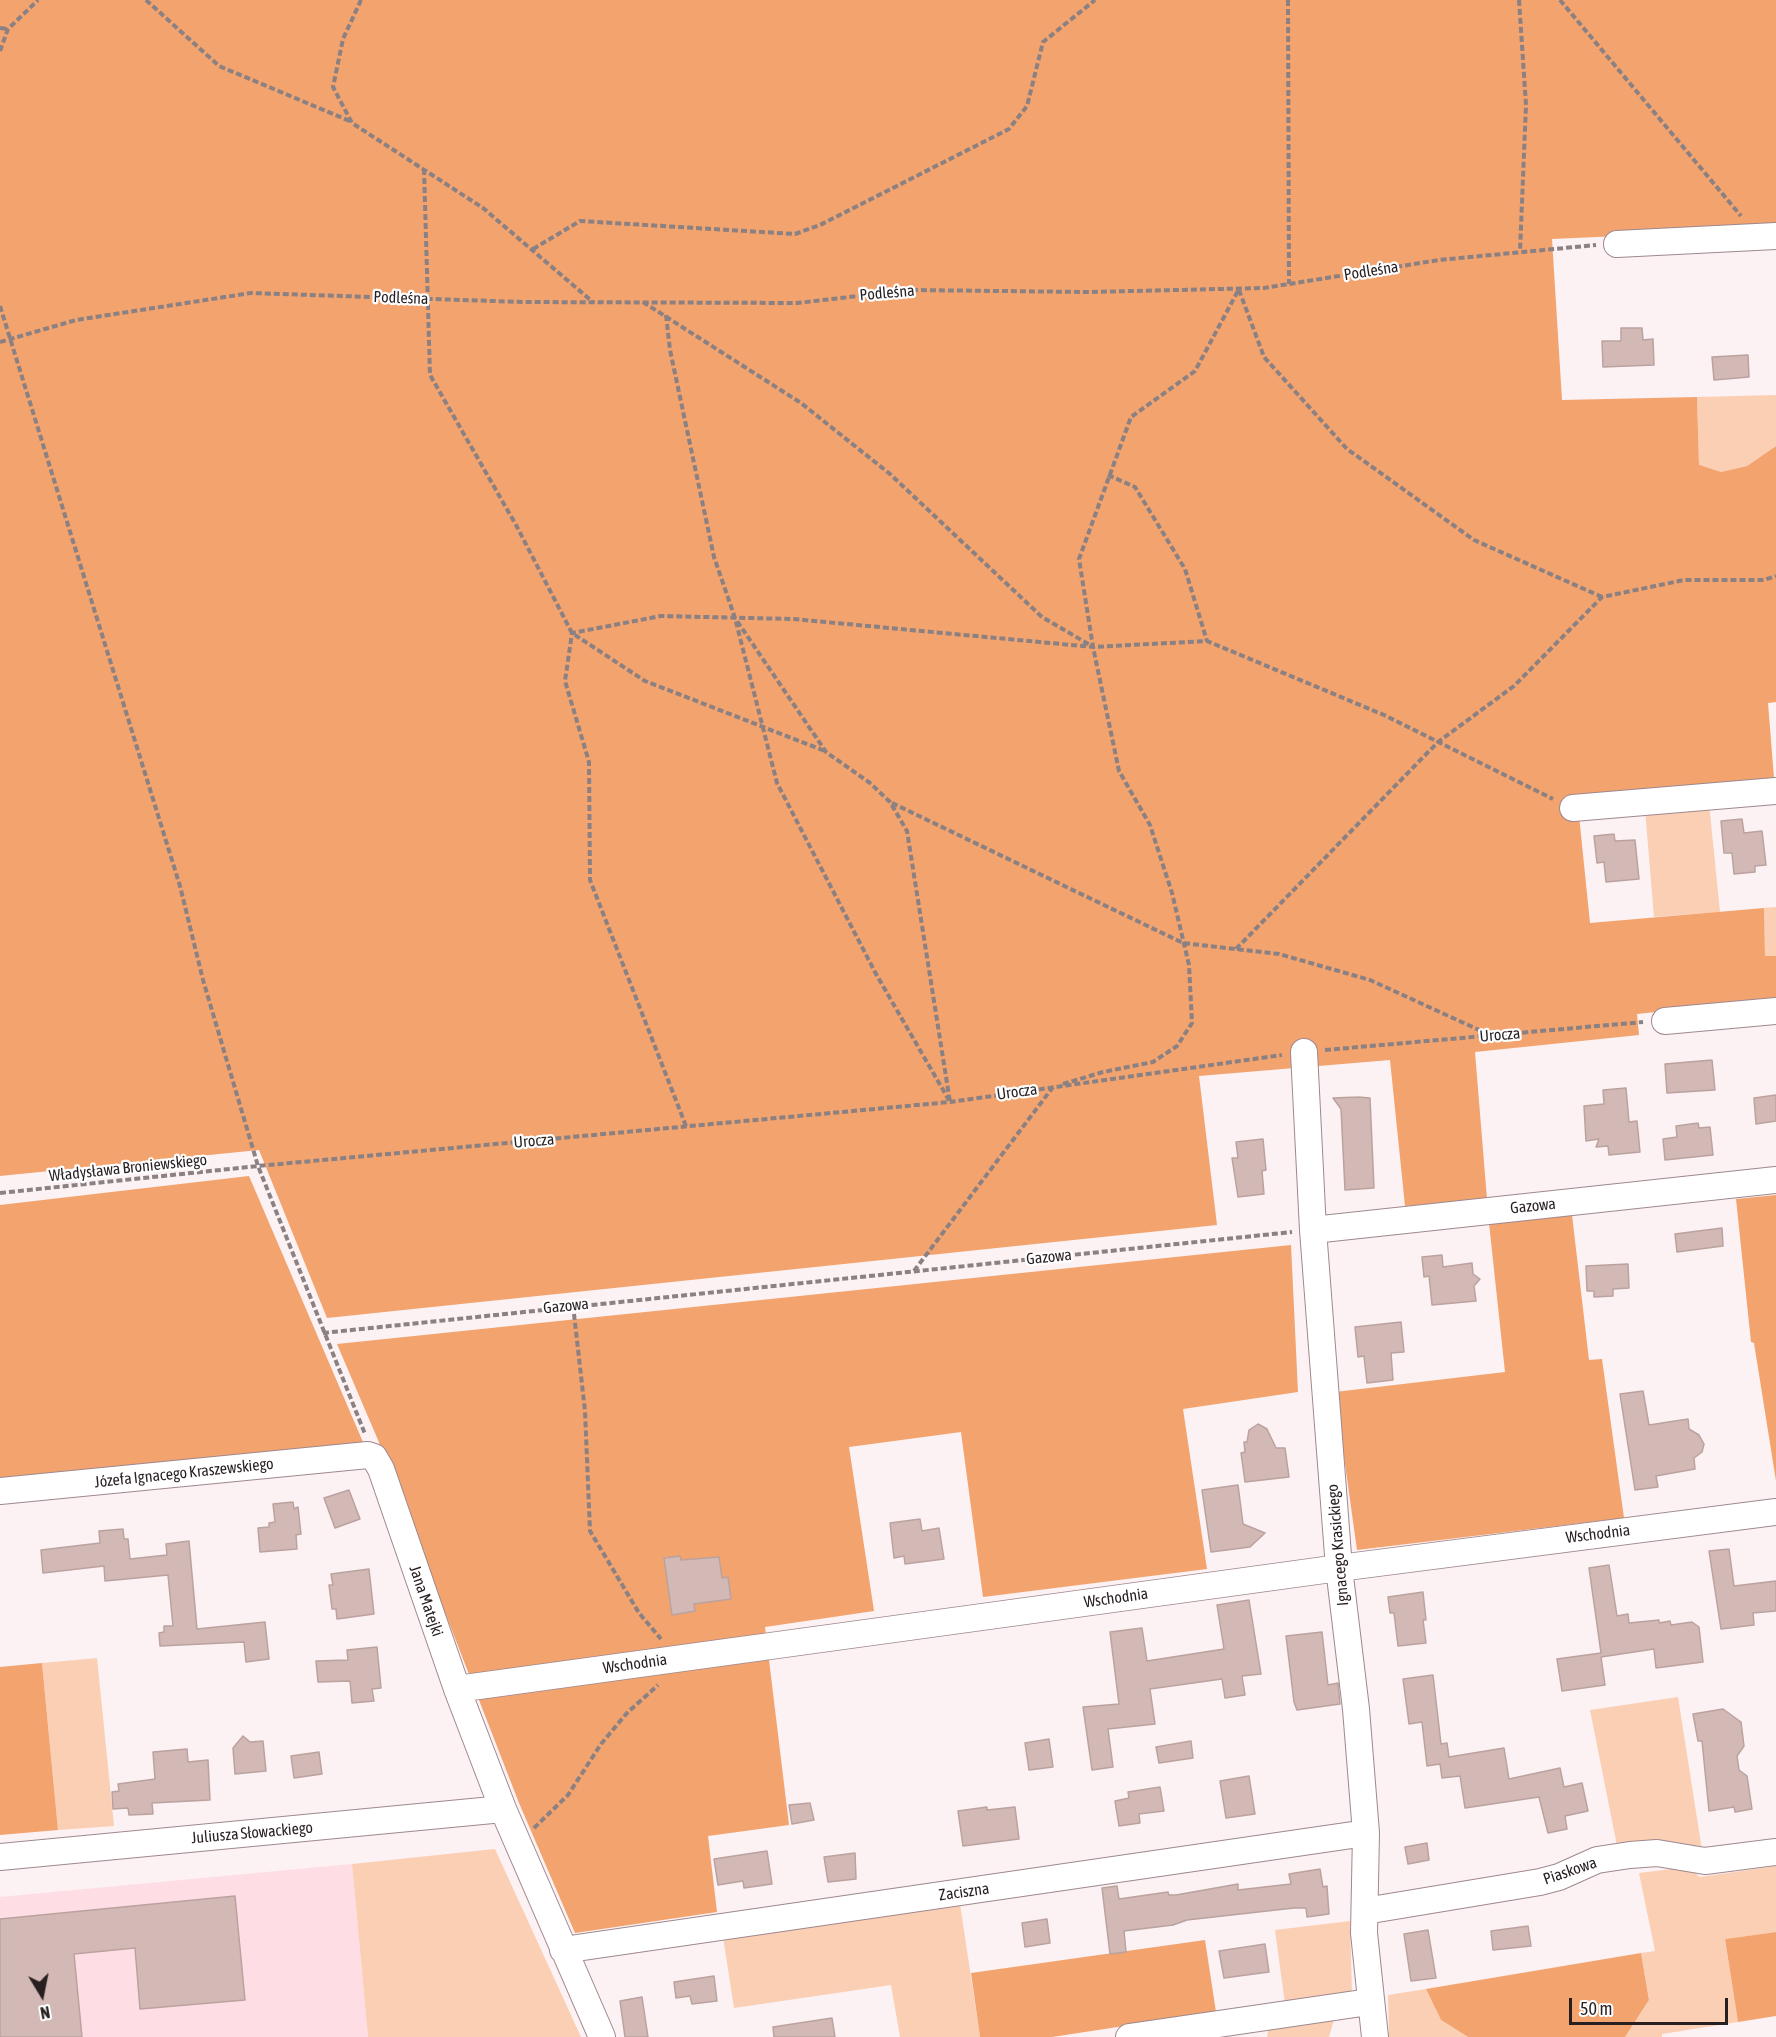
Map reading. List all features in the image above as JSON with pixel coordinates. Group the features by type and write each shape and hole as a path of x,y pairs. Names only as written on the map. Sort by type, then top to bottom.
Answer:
{"street":[{"path":"1617,244 1768,236"},
{"path":"1573,808 1776,791"},
{"path":"1665,1021 1776,1011"},
{"name":"Ignacego Krasickiego","path":"1304,1052 1313,1230 1339,1568 1356,1708 1366,1833 1364,1933 1369,2002 1375,2037"},
{"name":"Gazowa","path":"1313,1230 1776,1180"},
{"name":"Józefa Ignacego Kraszewskiego","path":"0,1491 368,1455"},
{"name":"Jana Matejki","path":"368,1455 374,1457 381,1469 457,1689 503,1809 602,2037"},
{"name":"Wschodnia","path":"457,1689 1339,1568 1776,1512"},
{"name":"Juliusza Słowackiego","path":"0,1857 503,1809"},
{"name":"Zaciszna","path":"563,1950 1366,1833"},
{"name":"Piaskowa","path":"1365,1911 1540,1882 1559,1877 1597,1860 1630,1855 1657,1852 1705,1861 1776,1852"},
{"path":"1129,2037 1369,2002"}],"path":[{"path":"0,51 8,28 38,0"},
{"path":"146,0 219,66 352,123 483,208 595,303"},
{"path":"352,123 333,87 343,39 362,0"},
{"path":"532,249 580,221 795,234 820,225 1009,129 1027,106 1043,42 1095,0"},
{"path":"1288,0 1289,284"},
{"path":"1519,0 1526,105 1520,251"},
{"path":"1560,0 1643,102 1768,236"},
{"path":"0,28 8,28"},
{"path":"424,169 430,375 516,525 572,633 645,681 826,752 870,783 890,802 907,831 950,1102"},
{"name":"Podleśna","path":"0,342 76,320 251,292 595,303 641,301 797,303 911,290 1089,292 1239,289 1289,284 1439,260 1617,244"},
{"path":"915,1271 1051,1087 1103,1072 1153,1062 1177,1046 1192,1023 1189,964 1173,893 1150,825 1119,771 1093,647 1079,559 1131,417 1195,371 1239,289"},
{"path":"1239,289 1264,357 1347,449 1474,540 1602,597"},
{"path":"641,301 801,404 890,474 1042,617 1093,647"},
{"path":"0,306 12,338 180,886 203,980 258,1166 322,1333 369,1444 368,1455"},
{"path":"666,315 670,350 714,557 735,618 777,783 876,974 950,1102"},
{"path":"1108,475 1135,487 1185,569 1207,641"},
{"path":"1236,949 1438,742 1514,686 1602,597 1684,580 1764,580 1776,576"},
{"path":"572,633 661,616 793,620 1093,647 1207,641 1362,705 1573,808"},
{"path":"735,618 826,752"},
{"path":"572,633 565,681 589,762 590,879 686,1126"},
{"path":"890,802 1183,943 1279,954 1370,980 1491,1035"},
{"name":"Urocza","path":"258,1166 950,1102 1304,1052 1665,1021"},
{"name":"Władysława Broniewskiego","path":"0,1193 258,1166"},
{"name":"Gazowa","path":"322,1333 573,1305 1313,1230"},
{"path":"518,1844 568,1795 602,1744 627,1713 657,1686 678,1658 639,1613 590,1531 585,1411 573,1305"}],"shaded area":[{"path":"0,0 1776,0 1776,229 1552,239 1562,400 1697,397 1699,465 1721,472 1747,466 1776,446 1776,702 1768,703 1774,778 1577,796 1590,923 1764,908 1765,956 1776,956 1776,999 1637,1014 1639,1035 1475,1052 1487,1199 1405,1206 1390,1060 1199,1076 1217,1225 327,1318 259,1150 0,1176"},
{"path":"1776,395 1776,446 1747,466 1721,472 1699,466 1697,397"},
{"path":"1709,803 1720,912 1654,917 1645,809"},
{"path":"1776,907 1776,956 1765,957 1764,908"},
{"path":"249,1176 363,1442 0,1480 0,1205"},
{"path":"1776,1195 1776,1481 1754,1343 1751,1342 1736,1199"},
{"path":"1572,1215 1589,1360 1602,1359 1624,1518 1357,1550 1335,1392 1505,1372 1489,1223"},
{"path":"1291,1245 1298,1392 1183,1409 1207,1569 983,1597 961,1432 849,1447 874,1611 765,1627 789,1825 708,1836 717,1912 575,1933 519,1803 378,1440 337,1344"},
{"path":"97,1658 114,1826 58,1830 42,1663"},
{"path":"42,1663 58,1830 0,1835 0,1667"},
{"path":"1678,1697 1702,1850 1617,1846 1590,1710"},
{"path":"495,1849 581,2037 368,2037 352,1864"},
{"path":"352,1864 368,2037 0,2037 0,1897"},
{"path":"1776,1866 1776,1932 1725,1939 1738,2022 1662,2034 1662,2037 1625,2037 1649,2000 1641,1953 1655,1951 1639,1873 1688,1867 1700,1877"},
{"path":"960,1904 980,2037 900,2037 891,1985 734,2008 723,1937"},
{"path":"1350,1921 1352,1994 1285,2004 1275,1930"},
{"path":"1776,1932 1776,2016 1738,2022 1725,1939"},
{"path":"1205,1940 1216,2012 1052,2037 980,2037 971,1973"},
{"path":"1641,1953 1649,2000 1625,2037 1468,2037 1441,2020 1426,1989"},
{"path":"1426,1989 1441,2020 1468,2037 1389,2037 1388,1995"},
{"path":"1335,2016 1329,2037 1267,2037 1269,2026"}],"building":[{"path":"1621,328 1642,328 1643,340 1653,339 1654,365 1603,367 1602,341 1621,341"},
{"path":"1748,355 1749,377 1714,380 1712,357"},
{"path":"1742,819 1744,833 1762,831 1766,865 1755,866 1755,872 1734,874 1732,853 1724,853 1721,821"},
{"path":"1614,834 1615,841 1635,840 1639,879 1606,882 1604,862 1597,863 1594,836"},
{"path":"1712,1060 1715,1090 1667,1093 1665,1064"},
{"path":"1626,1088 1629,1122 1637,1121 1640,1152 1609,1155 1608,1146 1596,1147 1599,1139 1586,1141 1584,1106 1604,1104 1603,1090"},
{"path":"1776,1095 1776,1121 1756,1124 1754,1098"},
{"path":"1333,1098 1370,1098 1374,1188 1345,1190 1341,1109"},
{"path":"1698,1123 1699,1128 1710,1127 1713,1155 1665,1160 1663,1139 1677,1137 1676,1126"},
{"path":"1263,1139 1266,1170 1262,1171 1264,1194 1238,1197 1232,1158 1238,1158 1236,1142"},
{"path":"1722,1228 1723,1246 1677,1252 1675,1234"},
{"path":"1442,1255 1443,1267 1472,1263 1473,1274 1480,1279 1474,1286 1476,1301 1432,1305 1429,1276 1424,1277 1422,1257"},
{"path":"1628,1264 1629,1288 1613,1289 1613,1296 1594,1297 1594,1291 1587,1291 1586,1266"},
{"path":"1401,1322 1404,1352 1391,1353 1393,1380 1367,1383 1364,1356 1358,1357 1355,1327"},
{"path":"1643,1391 1649,1425 1688,1419 1689,1429 1699,1435 1704,1444 1702,1452 1694,1458 1695,1469 1656,1476 1658,1487 1635,1490 1620,1394"},
{"path":"1258,1424 1267,1429 1276,1448 1285,1448 1289,1477 1245,1482 1241,1453 1245,1452 1244,1442 1247,1442 1249,1430"},
{"path":"1238,1485 1243,1524 1265,1533 1250,1547 1211,1552 1202,1490"},
{"path":"349,1490 360,1519 335,1528 324,1498"},
{"path":"293,1502 294,1509 298,1507 301,1534 296,1535 297,1549 260,1552 258,1528 269,1527 269,1523 275,1522 273,1504"},
{"path":"920,1519 922,1531 939,1528 944,1559 905,1564 904,1556 894,1558 890,1523"},
{"path":"123,1529 124,1539 128,1539 130,1559 167,1555 166,1544 189,1541 197,1629 265,1622 269,1659 246,1662 244,1642 160,1646 159,1633 164,1632 164,1626 173,1626 168,1575 105,1581 104,1566 43,1573 41,1550 100,1543 99,1531"},
{"path":"1729,1549 1734,1586 1776,1581 1776,1611 1753,1613 1754,1625 1721,1629 1709,1551"},
{"path":"680,1556 681,1560 719,1557 722,1578 728,1577 731,1599 694,1604 695,1611 672,1615 664,1558"},
{"path":"1609,1565 1617,1616 1628,1614 1629,1623 1659,1620 1659,1623 1670,1621 1671,1625 1692,1622 1699,1627 1703,1662 1656,1668 1654,1649 1601,1657 1605,1685 1562,1691 1557,1659 1601,1653 1589,1568"},
{"path":"369,1569 374,1614 337,1619 336,1609 332,1609 329,1585 333,1585 331,1574"},
{"path":"1423,1592 1426,1643 1398,1646 1394,1613 1390,1613 1388,1597"},
{"path":"1249,1600 1261,1674 1242,1676 1245,1695 1225,1698 1222,1679 1150,1689 1155,1724 1108,1729 1113,1767 1092,1770 1083,1707 1119,1704 1110,1632 1142,1628 1147,1661 1224,1649 1217,1605"},
{"path":"1322,1632 1328,1685 1338,1683 1340,1704 1297,1710 1286,1636"},
{"path":"377,1647 381,1688 372,1689 374,1701 352,1703 350,1681 318,1682 316,1661 348,1660 347,1650"},
{"path":"1433,1675 1441,1744 1447,1743 1449,1757 1504,1748 1509,1779 1560,1768 1564,1787 1582,1783 1588,1811 1565,1816 1567,1829 1548,1833 1539,1797 1465,1808 1460,1776 1442,1778 1440,1764 1427,1766 1422,1722 1409,1724 1403,1679"},
{"path":"1723,1709 1741,1722 1744,1746 1737,1756 1739,1770 1747,1776 1752,1809 1735,1812 1734,1807 1709,1811 1702,1741 1698,1741 1693,1714"},
{"path":"243,1736 250,1742 263,1741 266,1771 235,1774 233,1748"},
{"path":"1049,1739 1053,1767 1029,1770 1025,1743"},
{"path":"1191,1741 1193,1758 1159,1763 1156,1747"},
{"path":"187,1749 188,1762 208,1760 210,1800 152,1803 153,1814 129,1815 128,1808 113,1809 112,1792 119,1791 118,1784 155,1779 153,1752"},
{"path":"319,1752 322,1774 294,1778 291,1756"},
{"path":"1249,1776 1255,1814 1226,1818 1220,1781"},
{"path":"1160,1787 1164,1811 1139,1814 1140,1823 1119,1826 1115,1801 1129,1798 1128,1792"},
{"path":"810,1803 814,1820 792,1824 789,1805"},
{"path":"987,1807 987,1810 1015,1807 1019,1839 963,1846 958,1811"},
{"path":"1427,1843 1429,1860 1408,1864 1405,1847"},
{"path":"767,1851 772,1884 744,1888 743,1881 718,1885 714,1859"},
{"path":"855,1853 856,1879 828,1882 824,1857"},
{"path":"1320,1869 1323,1887 1327,1886 1329,1914 1307,1917 1306,1908 1294,1908 1187,1920 1173,1925 1124,1931 1126,1952 1110,1954 1102,1888 1117,1886 1119,1899 1168,1892 1169,1895 1176,1895 1238,1884 1238,1890 1291,1884 1289,1874"},
{"path":"235,1896 245,2000 140,2009 135,1948 74,1954 82,2037 0,2037 0,1919"},
{"path":"1047,1919 1050,1943 1025,1947 1022,1923"},
{"path":"1528,1926 1531,1946 1493,1950 1491,1931"},
{"path":"1428,1930 1436,1978 1411,1981 1404,1934"},
{"path":"1265,1944 1269,1972 1224,1978 1219,1951"},
{"path":"714,1976 717,2001 692,2004 690,1996 676,1998 674,1982"},
{"path":"642,1997 648,2037 625,2037 620,2001"},
{"path":"832,2018 835,2037 774,2037 773,2027"}]}
